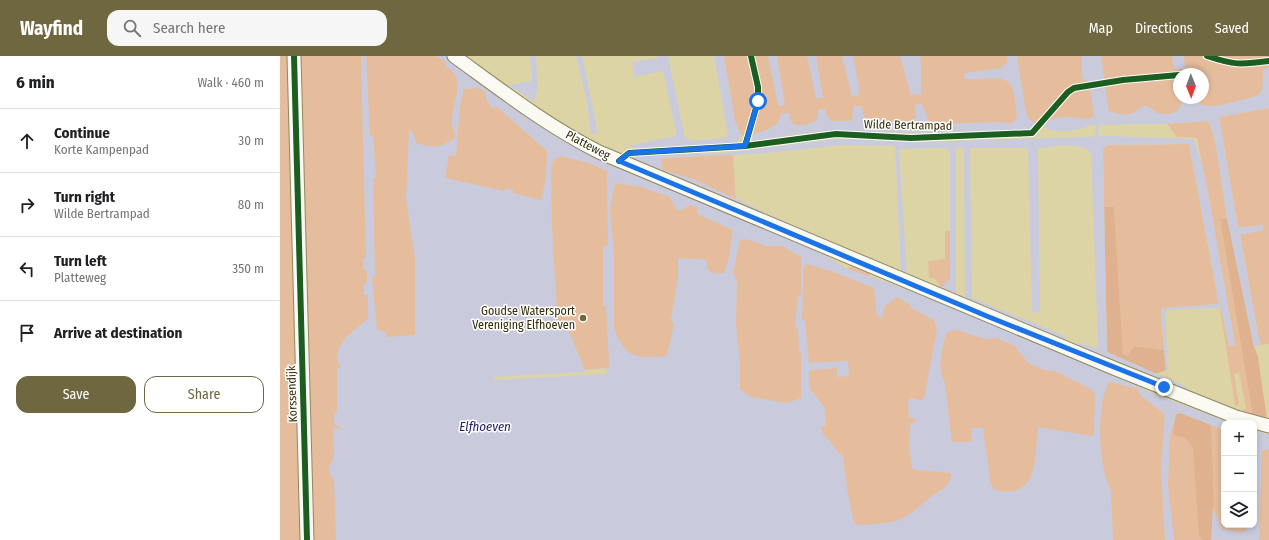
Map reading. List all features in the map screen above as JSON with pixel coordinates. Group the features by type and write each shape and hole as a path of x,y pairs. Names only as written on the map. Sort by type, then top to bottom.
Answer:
{"street":[{"name":"Korssendijk","path":"294,56 307,540"},
{"name":"Platteweg","path":"454,56 525,108 599,152 1116,369 1236,417 1269,426"}],"shaded area":[{"path":"280,56 441,56 566,150 847,269 852,266 869,273 870,277 849,269 1221,422 1221,528 1257,528 1257,435 1269,439 1269,540 280,540"},
{"path":"716,56 1269,56 1269,104 1180,117 1035,123 942,132 900,129 730,136"},
{"path":"1269,108 1269,344 1260,345 1240,234 1263,230 1263,225 1238,228 1219,117"},
{"path":"1206,121 1210,123 1220,170 1227,217 1220,219 1253,417 1236,410 1240,411 1246,408 1239,372 1234,374 1239,404 1235,407 1220,308 1229,346 1235,345 1197,138 1177,137 1167,124"},
{"path":"1189,144 1219,304 1163,308 1161,312 1164,350 1134,346 1127,356 1123,355 1114,207 1104,207 1103,149 1107,145"},
{"path":"733,154 736,203 640,160"},
{"path":"1104,207 1114,207 1123,354 1127,356 1134,346 1164,350 1166,370 1156,374 1107,352"},
{"path":"1227,218 1254,347 1258,357 1267,420 1253,417 1220,219"},
{"path":"945,231 950,231 950,279 941,288 936,280 929,277 928,261 945,259"},
{"path":"1180,413 1211,425 1214,509 1211,540 1202,540 1199,535 1193,448 1185,438 1173,435 1176,414"}],"water":[{"name":"Elfhoeven","path":"361,56 366,56 370,136 373,136 376,177 373,179 375,276 372,277 377,330 386,332 387,337 415,335 415,258 406,200 409,131 412,130 416,143 427,146 445,144 456,137 452,125 452,117 457,93 456,78 453,72 446,67 445,61 435,56 447,56 549,131 594,157 678,190 820,252 847,269 895,285 1012,331 1154,394 1223,420 1221,420 1221,429 1180,413 1176,414 1170,435 1168,486 1174,540 1165,540 1161,469 1165,414 1140,395 1138,389 1109,382 1102,405 1100,436 1103,467 1111,490 1113,540 336,540 334,479 330,475 329,467 334,458 333,427 342,430 334,423 334,413 337,413 337,368 341,368 337,361 340,347 347,336 368,319 368,295 364,295 364,284 367,283 367,271 363,269 363,259 366,258","holes":["479,88 486,93 486,99 493,109 496,106 547,151 546,179 541,200 513,193 513,190 506,188 504,191 445,178 449,155 456,156 460,105 464,89","560,156 589,163 607,171 608,245 603,247 603,305 606,306 609,362 609,367 606,368 585,370 567,327 558,328 552,227 551,167 553,161","615,183 641,187 670,197 677,210 681,210 691,205 697,207 697,214 733,230 729,258 724,273 713,272 707,268 707,260 678,258 678,278 671,319 674,324 667,356 641,357 628,352 614,329 614,255 610,209","746,239 767,246 782,246 801,257 801,295 798,297 795,327 798,329 799,350 801,354 801,398 788,403 750,397 740,389 740,364 736,325 737,282 733,273 740,240","807,264 831,271 874,288 877,316 882,318 885,306 897,297 909,304 911,308 934,320 937,330 924,399 919,400 911,398 908,402 909,418 915,418 915,422 910,425 909,447 912,468 916,470 951,473 951,477 950,481 945,487 911,513 900,519 885,523 864,525 854,523 843,457 823,434 821,427 826,425 825,408 810,389 809,372 811,370 837,368 837,377 849,376 848,361 809,363 805,321 802,320 804,267","957,330 985,339 996,338 1015,346 1028,363 1044,370 1055,371 1091,389 1095,395 1094,434 1092,436 1038,427 1035,463 1032,474 1027,483 1020,489 1009,492 995,490 990,483 983,428 972,428 971,442 952,442 945,383 942,377 940,365 947,332"]},
{"path":"530,56 536,56 538,88 534,102 509,85 532,81"},
{"path":"576,56 582,56 597,128 596,134 591,134 587,101"},
{"path":"658,56 668,56 685,138 692,141 725,138 728,135 714,56 724,56 735,121 741,135 737,143 680,148 634,149 631,145 677,136 663,71 634,77 632,62 658,58"},
{"path":"768,56 777,56 785,105 779,106"},
{"path":"807,56 816,56 823,98 816,98"},
{"path":"842,56 853,56 859,87 858,97 852,96"},
{"path":"900,56 920,56 921,94 911,95"},
{"path":"1007,56 1017,56 1028,118 1036,124 1028,131 940,135 937,133 816,132 752,141 753,134 767,130 778,123 781,114 789,113 792,123 801,125 817,120 819,109 825,109 827,116 832,121 848,121 852,120 854,106 861,106 864,116 868,121 885,125 898,120 905,122 914,121 916,116 915,105 922,104 932,130 938,131 940,124 1000,122 1011,124 1017,117 1013,91 1010,84 1006,80 999,79 965,79 964,73 1001,68 1007,62"},
{"path":"1082,56 1101,56 1109,111 1118,114 1131,114 1144,106 1158,113 1171,114 1178,110 1182,104 1213,106 1254,97 1260,94 1264,69 1269,67 1269,108 1219,117 1238,228 1263,225 1263,230 1240,235 1260,345 1254,347 1227,218 1215,140 1210,123 1206,121 1167,124 1090,125 1074,130 1061,131 1045,128 1045,124 1055,118 1092,118 1094,114 1089,83 1082,78"},
{"path":"1172,56 1184,56 1185,68 1174,68"},
{"path":"1109,136 1194,139 1202,164 1208,192 1235,345 1229,346 1221,308 1167,310 1165,314 1168,370 1166,370 1161,312 1163,308 1219,304 1189,144 1107,145 1103,149 1107,352 1187,387 1186,391 1127,365 1101,359 1076,347 1078,343 1097,348 1098,344 1091,154 1082,147 1067,146 1038,149 1040,312 1035,313 1032,311 1028,148 970,148 972,298 1065,336 1065,341 901,272 895,146 843,145 757,154 660,158 663,170 693,179 851,252 843,253 694,184 633,160 634,157 639,155 724,153 834,139 924,142","holes":["945,148 950,151 950,279 941,288 907,273 899,149","956,148 964,148 965,297 956,293"]},
{"path":"1257,432 1269,434 1269,449 1262,451 1259,540 1211,540 1213,507 1222,529 1243,533 1247,528 1257,528"}],"pier":[{"path":"606,368 607,374 494,380 494,377 585,372 585,370"}],"waterway":[{"path":"1097,122 1097,140"}],"cycle path":[{"path":"294,56 307,540"},
{"path":"745,146 758,101 758,87 751,56"},
{"path":"1207,56 1237,63 1269,61"},
{"name":"Wilde Bertrampad","path":"619,161 629,153 745,146 836,134 911,138 1032,133 1068,92 1074,88 1123,80 1173,76"}],"place":[{"name":"Goudse Watersport Vereniging Elfhoeven","path":"583,318"}],"route":[{"path":"758,101 756,113 746,139 745,146 687,151 629,153 619,161 1078,354 1164,387"}]}
